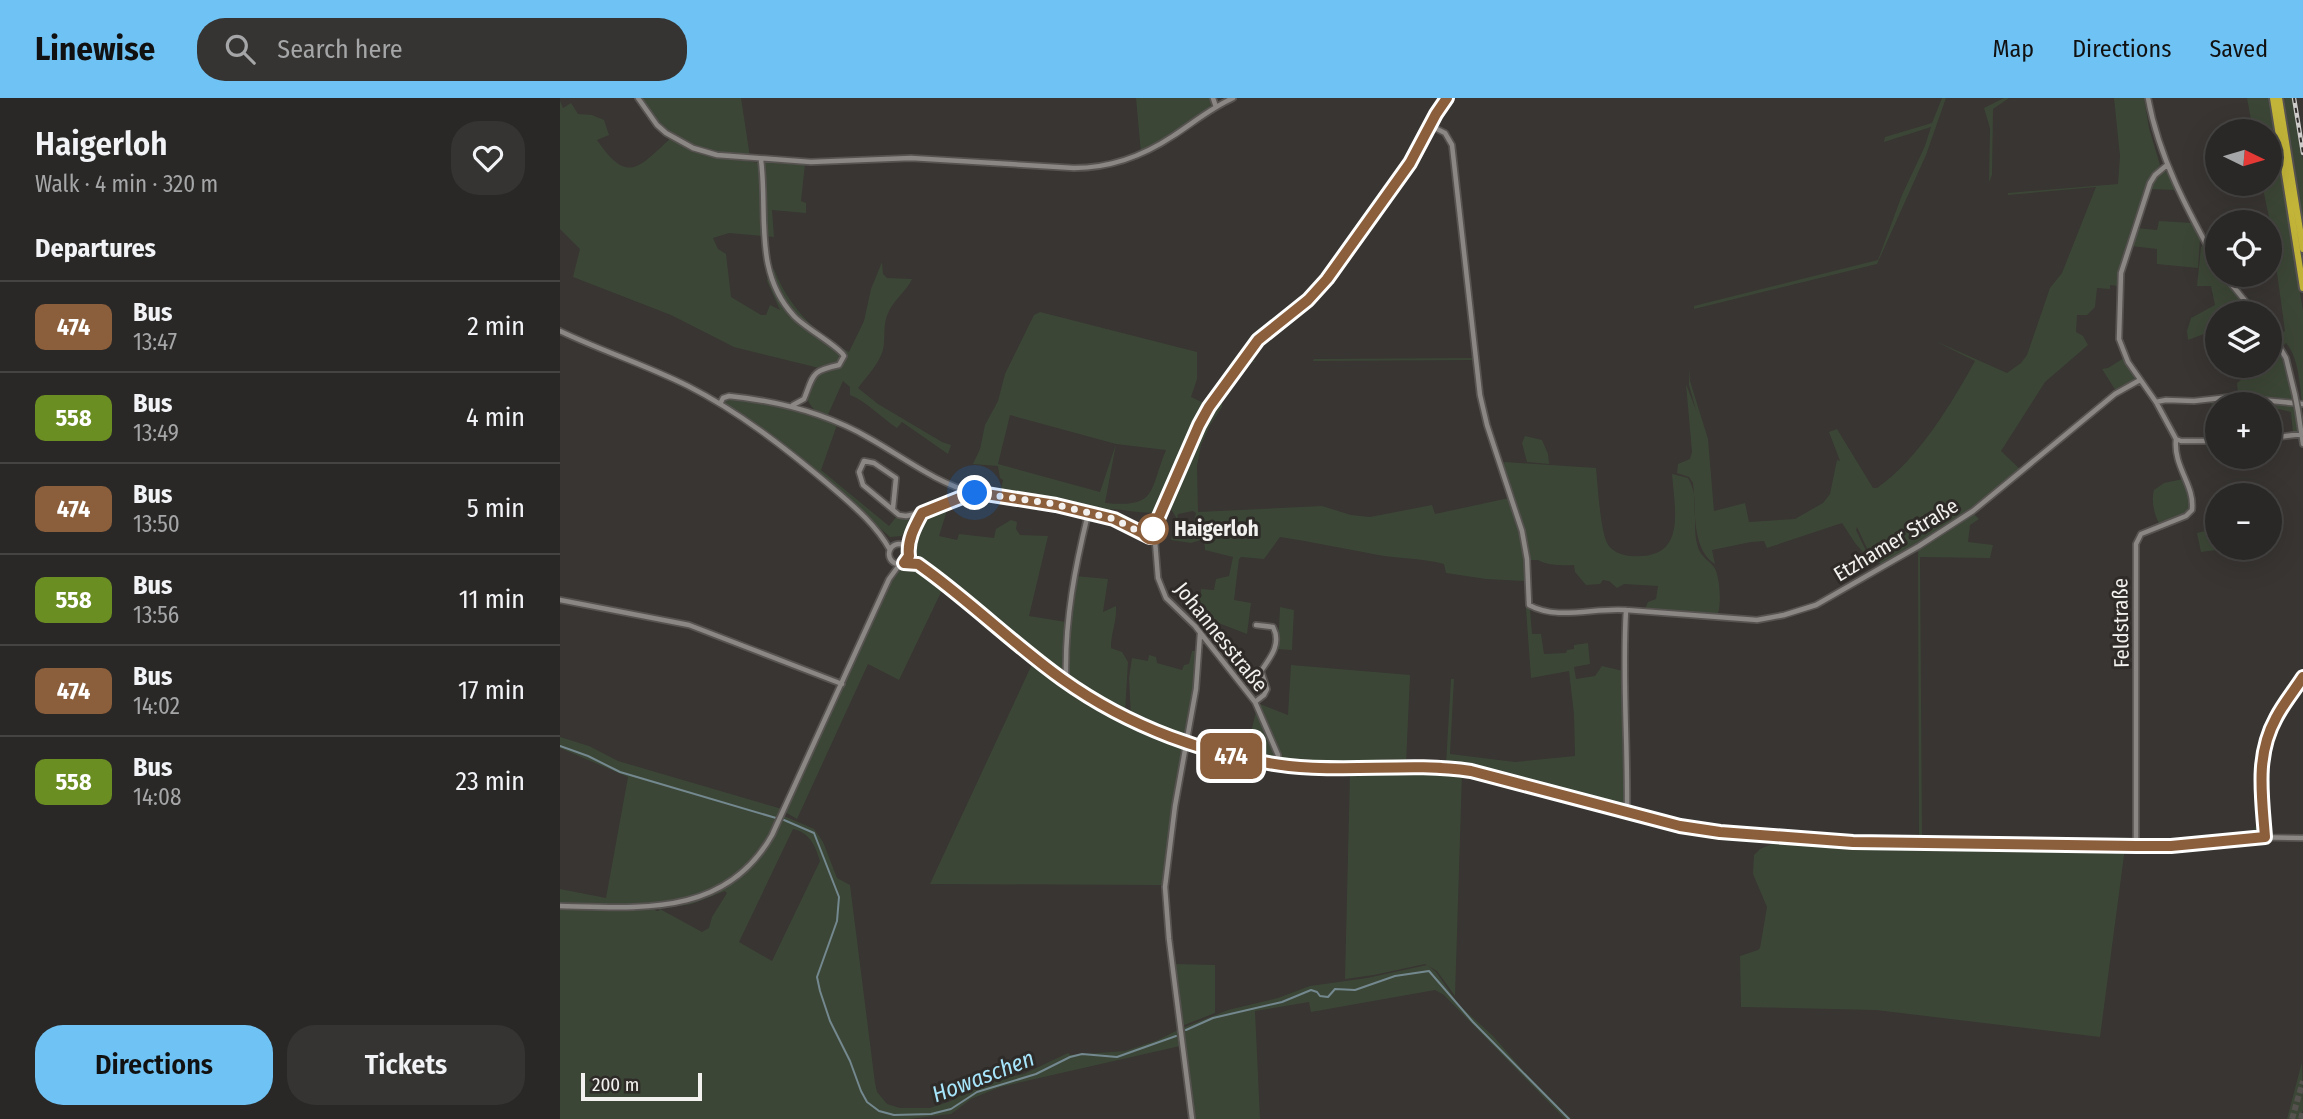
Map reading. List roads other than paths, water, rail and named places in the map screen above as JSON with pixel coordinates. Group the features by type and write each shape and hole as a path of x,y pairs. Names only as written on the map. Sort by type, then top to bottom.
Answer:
{"highway":[{"path":"2273,98 2303,288"},
{"path":"2279,98 2303,249"}],"street":[{"path":"638,98 657,125 687,145 717,155 811,162 911,158 1083,168 1134,157 1171,138 1233,98"},
{"path":"1213,98 1216,107"},
{"path":"720,404 723,398 729,396 793,405 867,436 945,482 975,493 1049,503 1114,519 1150,537 1199,425 1258,340 1308,300 1327,279 1410,163 1429,125 1447,98"},
{"path":"2148,98 2156,136 2167,165 2205,240"},
{"name":"Etzhamer Straße","path":"1429,125 1446,133 1452,145 1480,395 1487,425 1522,531 1527,559 1529,605 1566,613 1607,609 1745,620 1784,615 1815,605 1910,551 1973,511 2115,394 2140,380"},
{"path":"761,160 764,243 771,280 780,299 794,317 814,334 840,350 844,356 839,365 816,372 806,396 793,405"},
{"path":"2167,165 2155,174 2150,183 2121,273 2119,342 2128,362 2157,402 2176,439 2205,441"},
{"path":"2234,287 2245,301"},
{"path":"560,331 668,377 720,404 797,458 864,516 884,537 892,561 889,579 772,835 740,875 709,894 667,905 560,906"},
{"path":"2282,351 2295,395 2303,444"},
{"path":"806,396 815,414"},
{"path":"2157,402 2230,397 2303,404"},
{"path":"2282,436 2302,434"},
{"name":"Feldstraße","path":"2136,846 2136,544 2141,534 2186,516 2192,510 2191,492 2179,465 2176,439"},
{"path":"893,508 896,478 874,463 864,461 859,472 861,482 902,516 922,513 975,493"},
{"path":"889,579 909,552 912,533 922,513"},
{"path":"1063,680 1066,674 1066,632 1073,575 1088,514"},
{"path":"890,550 912,533"},
{"path":"884,537 899,544 918,564 1063,680 1125,717 1186,743 1241,758 1334,769 1459,769 1486,773 1703,830 1825,841 2171,846 2265,837 2303,838"},
{"name":"Johannesstraße","path":"1150,537 1154,541 1156,569 1162,591 1170,603 1190,620 1255,702 1278,755 1278,764"},
{"path":"892,561 918,564"},
{"path":"560,600 689,625 842,684"},
{"path":"1626,610 1627,811"},
{"path":"1255,702 1264,695 1267,688 1261,671 1273,654 1276,633 1273,627 1256,625"},
{"path":"1192,1119 1165,887 1175,806 1196,689 1200,634"},
{"path":"2265,837 2261,776 2264,748 2276,718 2303,677"}],"waterway":[{"name":"Howaschen","path":"560,746 620,772 776,818"},
{"name":"Howaschen","path":"784,820 814,833 839,897 837,921 817,977 830,1021 861,1091 867,1102 879,1111 894,1115 931,1114 951,1109 977,1092 1036,1074 1070,1057 1082,1054 1117,1057 1176,1036"},
{"name":"Howaschen","path":"1186,1030 1213,1018 1282,1002 1311,990 1320,996 1328,997 1335,989 1355,990 1395,976 1429,971 1473,1022 1569,1119"}],"tunnel":[{"path":"2292,1119 2303,1081"},
{"path":"2301,1119 2303,1111"}],"railway":[{"path":"2294,98 2303,153"}],"place":[{"name":"Haigerloh","path":"1153,529"}]}
